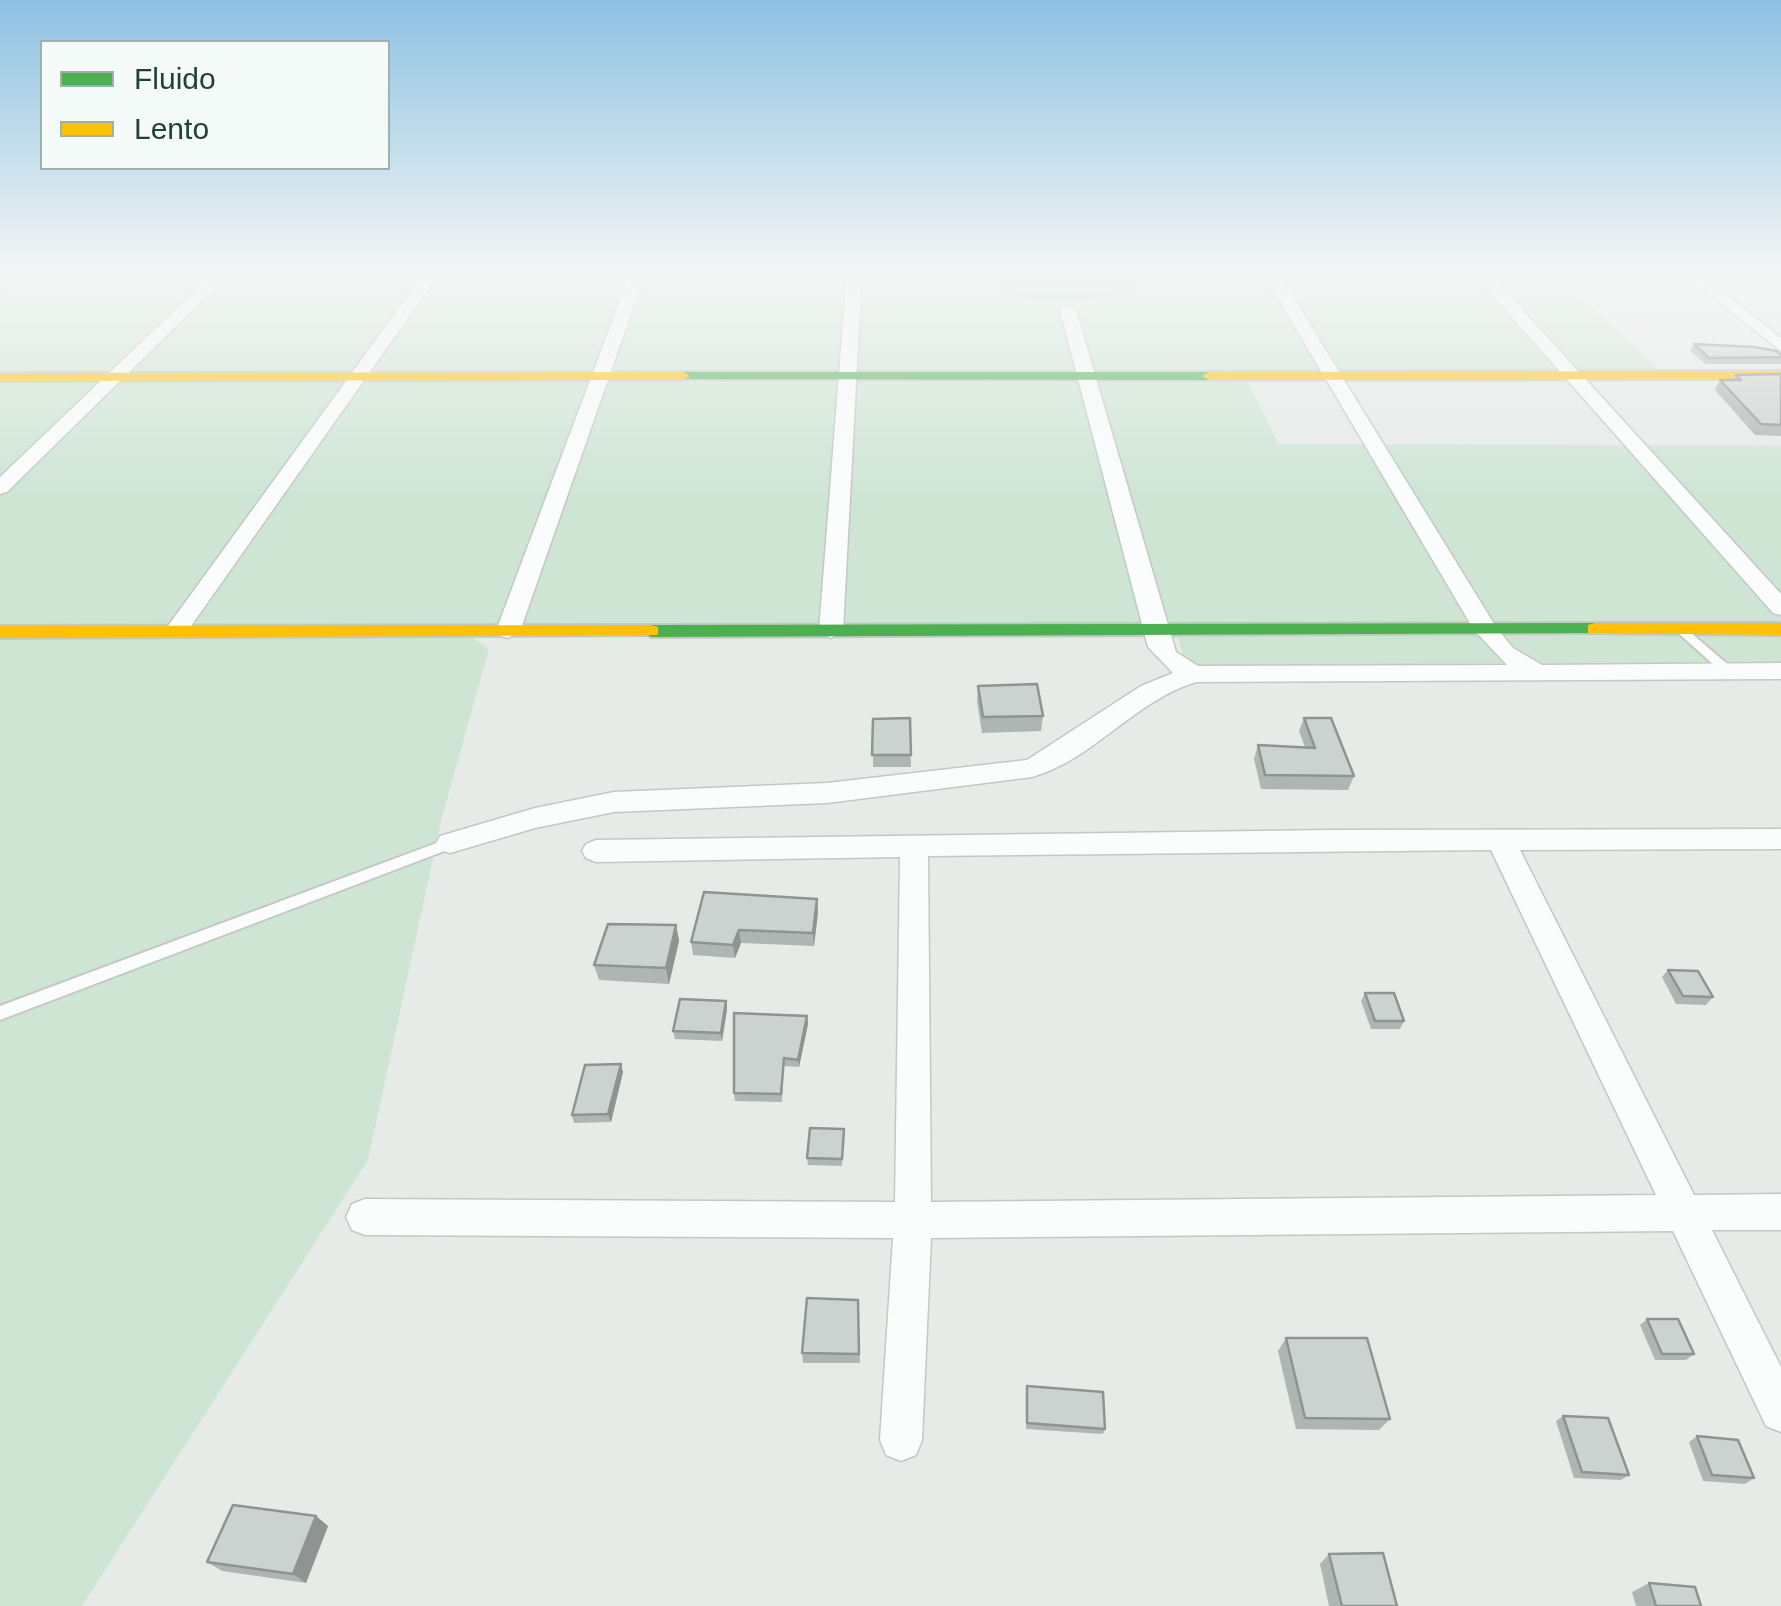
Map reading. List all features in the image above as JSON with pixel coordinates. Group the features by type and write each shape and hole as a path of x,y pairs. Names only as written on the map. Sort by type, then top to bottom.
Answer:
{"street":[{"path":"0,488 149,346"},
{"path":"176,632 380,346"},
{"path":"508,631 611,346"},
{"path":"831,630 850,346"},
{"path":"1078,346 1157,630 1157,646 1165,658 1194,674"},
{"path":"1314,346 1486,630 1506,652 1534,671"},
{"path":"1545,346 1781,608"},
{"path":"0,377 1781,376"},
{"path":"0,632 1781,630"},
{"path":"450,843 536,818 614,802 827,793 1032,768 1057,756 1160,682 1194,674 1781,671"},
{"path":"1500,839 1781,1411"},
{"path":"596,851 1781,839"},
{"path":"901,1440 913,1220 914,846"},
{"path":"364,1216 913,1220 1781,1212"}],"lane":[{"path":"1680,630 1728,671"},
{"path":"0,1012 450,843"}],"green space":[{"path":"0,346 1634,346 1667,378 1245,375 1278,444 1781,446 1781,664 1186,666 1178,638 0,633"},
{"path":"0,635 473,638 489,649 442,817 368,1160 82,1606 0,1606"}],"building":[{"path":"1696,346 1754,347 1781,355 1781,357 1709,358"},
{"path":"1781,374 1781,425 1761,424 1720,380 1741,380 1736,375"},
{"path":"1037,684 1043,716 983,717 978,686"},
{"path":"910,718 911,755 872,755 873,719"},
{"path":"1304,718 1331,718 1354,776 1265,775 1258,745 1315,748"},
{"path":"704,892 817,899 813,933 739,930 733,945 691,942"},
{"path":"608,924 676,925 666,968 594,965"},
{"path":"1668,970 1698,971 1713,997 1683,996"},
{"path":"1365,993 1394,993 1404,1021 1375,1021"},
{"path":"680,999 726,1001 721,1033 673,1031"},
{"path":"734,1013 807,1016 798,1060 784,1058 781,1094 734,1093"},
{"path":"621,1064 608,1114 572,1115 585,1065"},
{"path":"810,1128 844,1129 842,1159 807,1158"},
{"path":"807,1298 858,1300 859,1354 802,1353"},
{"path":"1647,1319 1678,1319 1694,1354 1662,1354"},
{"path":"1286,1338 1367,1338 1390,1419 1305,1418"},
{"path":"1027,1386 1103,1392 1105,1429 1027,1423"},
{"path":"1563,1416 1608,1418 1629,1475 1582,1472"},
{"path":"1697,1436 1738,1440 1754,1478 1712,1475"},
{"path":"233,1505 316,1516 293,1574 207,1562"},
{"path":"1383,1553 1397,1606 1342,1606 1329,1554"},
{"path":"1649,1583 1695,1587 1701,1606 1656,1606"}],"traffic: fast":[{"path":"683,376 1209,376"},
{"path":"651,631 1595,629"}],"traffic: slow":[{"path":"1209,376 1781,375"},
{"path":"0,377 683,376"},
{"path":"1595,629 1781,629"},
{"path":"0,632 651,631"}]}
